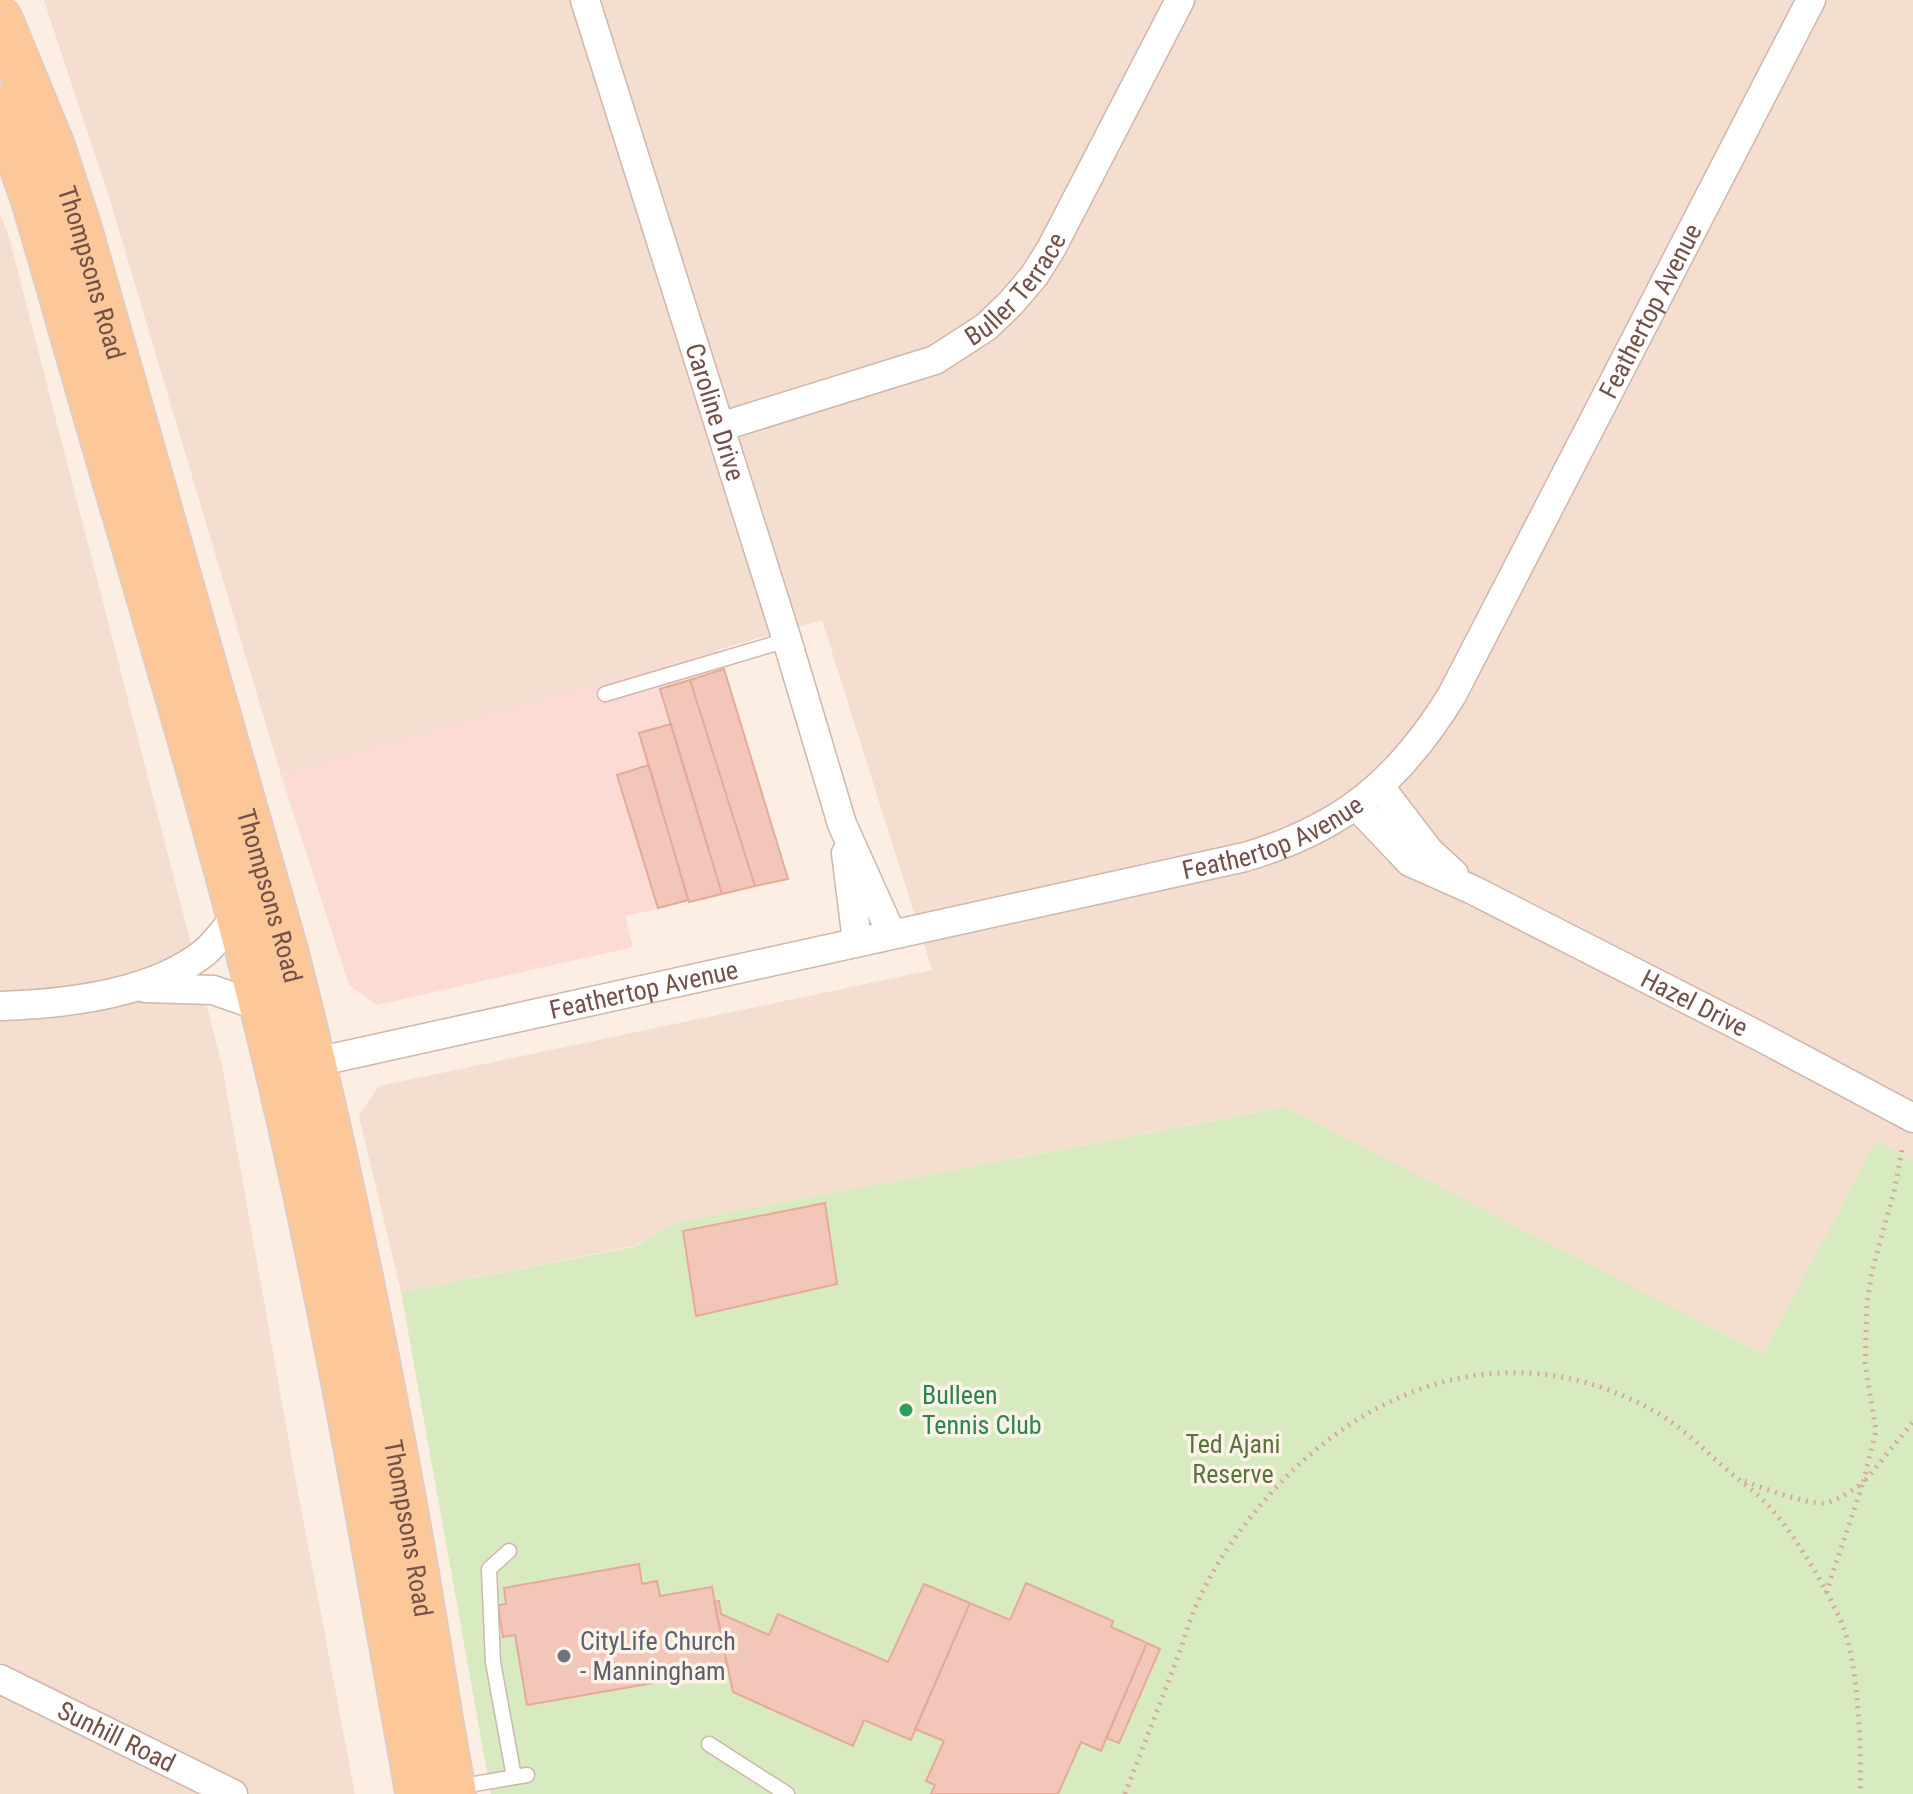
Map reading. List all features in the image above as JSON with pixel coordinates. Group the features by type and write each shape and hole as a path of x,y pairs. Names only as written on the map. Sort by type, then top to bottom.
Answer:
{"main road":[{"name":"Thompsons Road","path":"0,19 52,145 79,227 278,926 339,1353 435,1792"},
{"name":"Thompsons Road","path":"0,107 32,195 55,273 262,1007 296,1066"}],"street":[{"name":"Caroline Drive","path":"585,0 842,824 891,933"},
{"name":"Buller Terrace","path":"720,427 935,360 986,327 1027,285 1051,249 1180,0"},
{"name":"Feathertop Avenue","path":"296,1066 1245,857 1310,834 1356,805 1380,787 1418,746 1452,695 1811,0"},
{"name":"Hazel Drive","path":"1380,787 1429,851 1473,890"},
{"name":"Hazel Drive","path":"1356,805 1410,862 1473,890 1913,1118"},
{"name":"Caroline Drive","path":"842,824 857,941"},
{"path":"0,1006 63,1002 132,987 183,966 205,952 237,915"},
{"path":"132,987 213,990 262,1007"},
{"name":"Sunhill Road","path":"0,1679 233,1794"}],"lane":[{"path":"605,694 787,640"},
{"path":"435,1792 520,1776 493,1662 489,1569 509,1551"},
{"path":"709,1744 787,1794"}],"path":[{"path":"1826,1593 1863,1483 1876,1431 1865,1363 1867,1303 1902,1149"},
{"path":"1125,1794 1187,1627 1232,1541 1249,1516 1311,1453 1375,1408 1415,1390 1470,1375 1504,1371 1566,1378 1595,1386 1659,1414 1740,1479 1774,1512 1826,1593 1843,1627 1850,1655 1858,1727 1860,1794"},
{"path":"1740,1479 1760,1488 1824,1503 1838,1499 1863,1483 1913,1422"}],"shaded area":[{"path":"44,0 1913,0 1913,1160 1876,1142 1763,1354 1284,1107 675,1223 634,1246 401,1292 359,1116 379,1086 932,970 822,620 281,775 109,197"},
{"path":"0,214 9,237 222,1065 355,1794 0,1794"},
{"path":"717,649 788,879 625,916 633,947 377,1005 349,985 281,775"}],"green space":[{"name":"Ted Ajani Reserve","path":"1285,1107 1763,1354 1876,1141 1913,1160 1913,1794 491,1794 401,1292 634,1247 675,1223"}],"building":[{"path":"724,669 788,879 755,886 690,680"},
{"path":"690,680 755,886 722,894 660,689"},
{"path":"671,724 722,894 689,902 639,733"},
{"path":"649,765 688,900 658,908 617,775"},
{"path":"825,1203 837,1284 696,1316 683,1231"},
{"path":"639,1564 642,1584 657,1581 660,1596 712,1587 728,1670 527,1705 515,1635 503,1637 498,1605 506,1604 504,1588"},
{"path":"1026,1583 1113,1621 1111,1627 1147,1643 1101,1751 1081,1742 1058,1794 931,1794 935,1785 926,1781 944,1741 915,1729 970,1603 1010,1620"},
{"path":"924,1584 970,1603 911,1740 864,1720 853,1746 733,1692 714,1602 719,1601 721,1614 769,1635 778,1614 888,1662"},
{"path":"1147,1643 1160,1649 1119,1743 1106,1738"}],"place":[{"name":"Bulleen Tennis Club","path":"906,1410"},
{"name":"CityLife Church - Manningham","path":"564,1656"}]}
